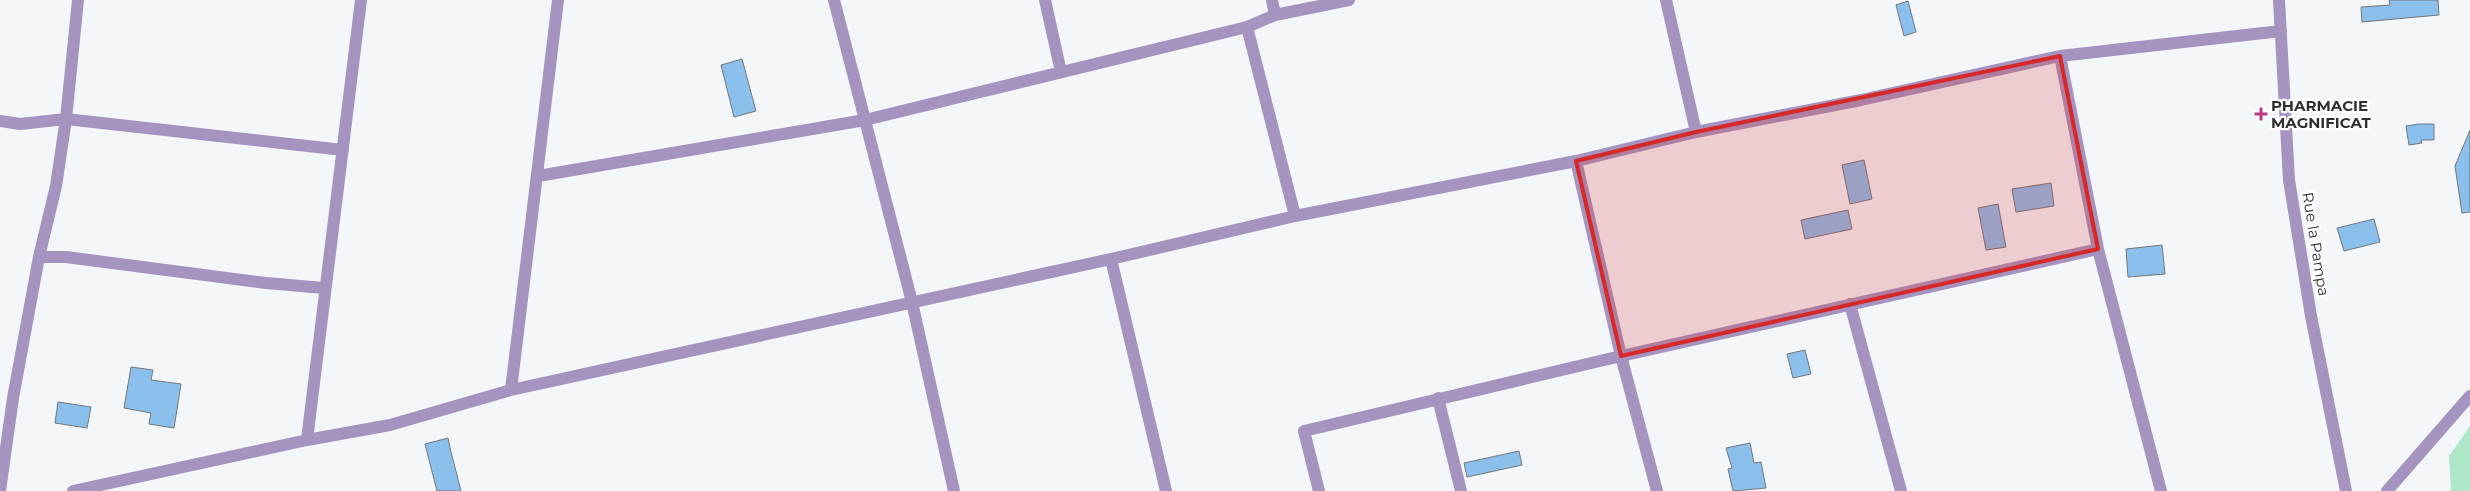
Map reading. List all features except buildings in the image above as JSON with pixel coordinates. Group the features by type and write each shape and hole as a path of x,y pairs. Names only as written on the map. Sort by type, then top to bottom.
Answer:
{"street":[{"path":"0,491 13,398 39,257 56,186 66,119 78,0"},
{"path":"306,440 361,0"},
{"path":"511,390 558,0"},
{"path":"834,0 912,302 954,491"},
{"path":"1045,0 1061,72"},
{"path":"1272,0 1275,15"},
{"path":"538,176 865,120 1247,27 1275,15 1348,0"},
{"path":"1666,0 1696,132"},
{"name":"Rue la Pampa","path":"2279,0 2289,180 2311,316 2346,491"},
{"path":"1247,27 1295,216"},
{"path":"82,490 306,440 390,425 511,390 1112,259 1295,216 1576,161 1696,132 1861,100 2060,56 2281,31"},
{"path":"2060,56 2098,249 2161,491"},
{"path":"0,121 20,124 66,119 342,150"},
{"path":"1576,161 1621,356 1657,491"},
{"path":"1319,491 1304,431 1621,356 2098,249"},
{"path":"39,257 66,256 266,283 324,288"},
{"path":"1112,259 1166,491"},
{"path":"1850,304 1902,491"},
{"path":"2388,491 2470,396"},
{"path":"1438,398 1461,491"}],"highlighted area":[{"path":"2060,56 2098,249 1621,356 1576,161 1696,132"}],"green space":[{"path":"2470,426 2470,491 2451,491 2449,456"}],"place":[{"name":"PHARMACIE MAGNIFICAT","path":"2261,114"}]}
